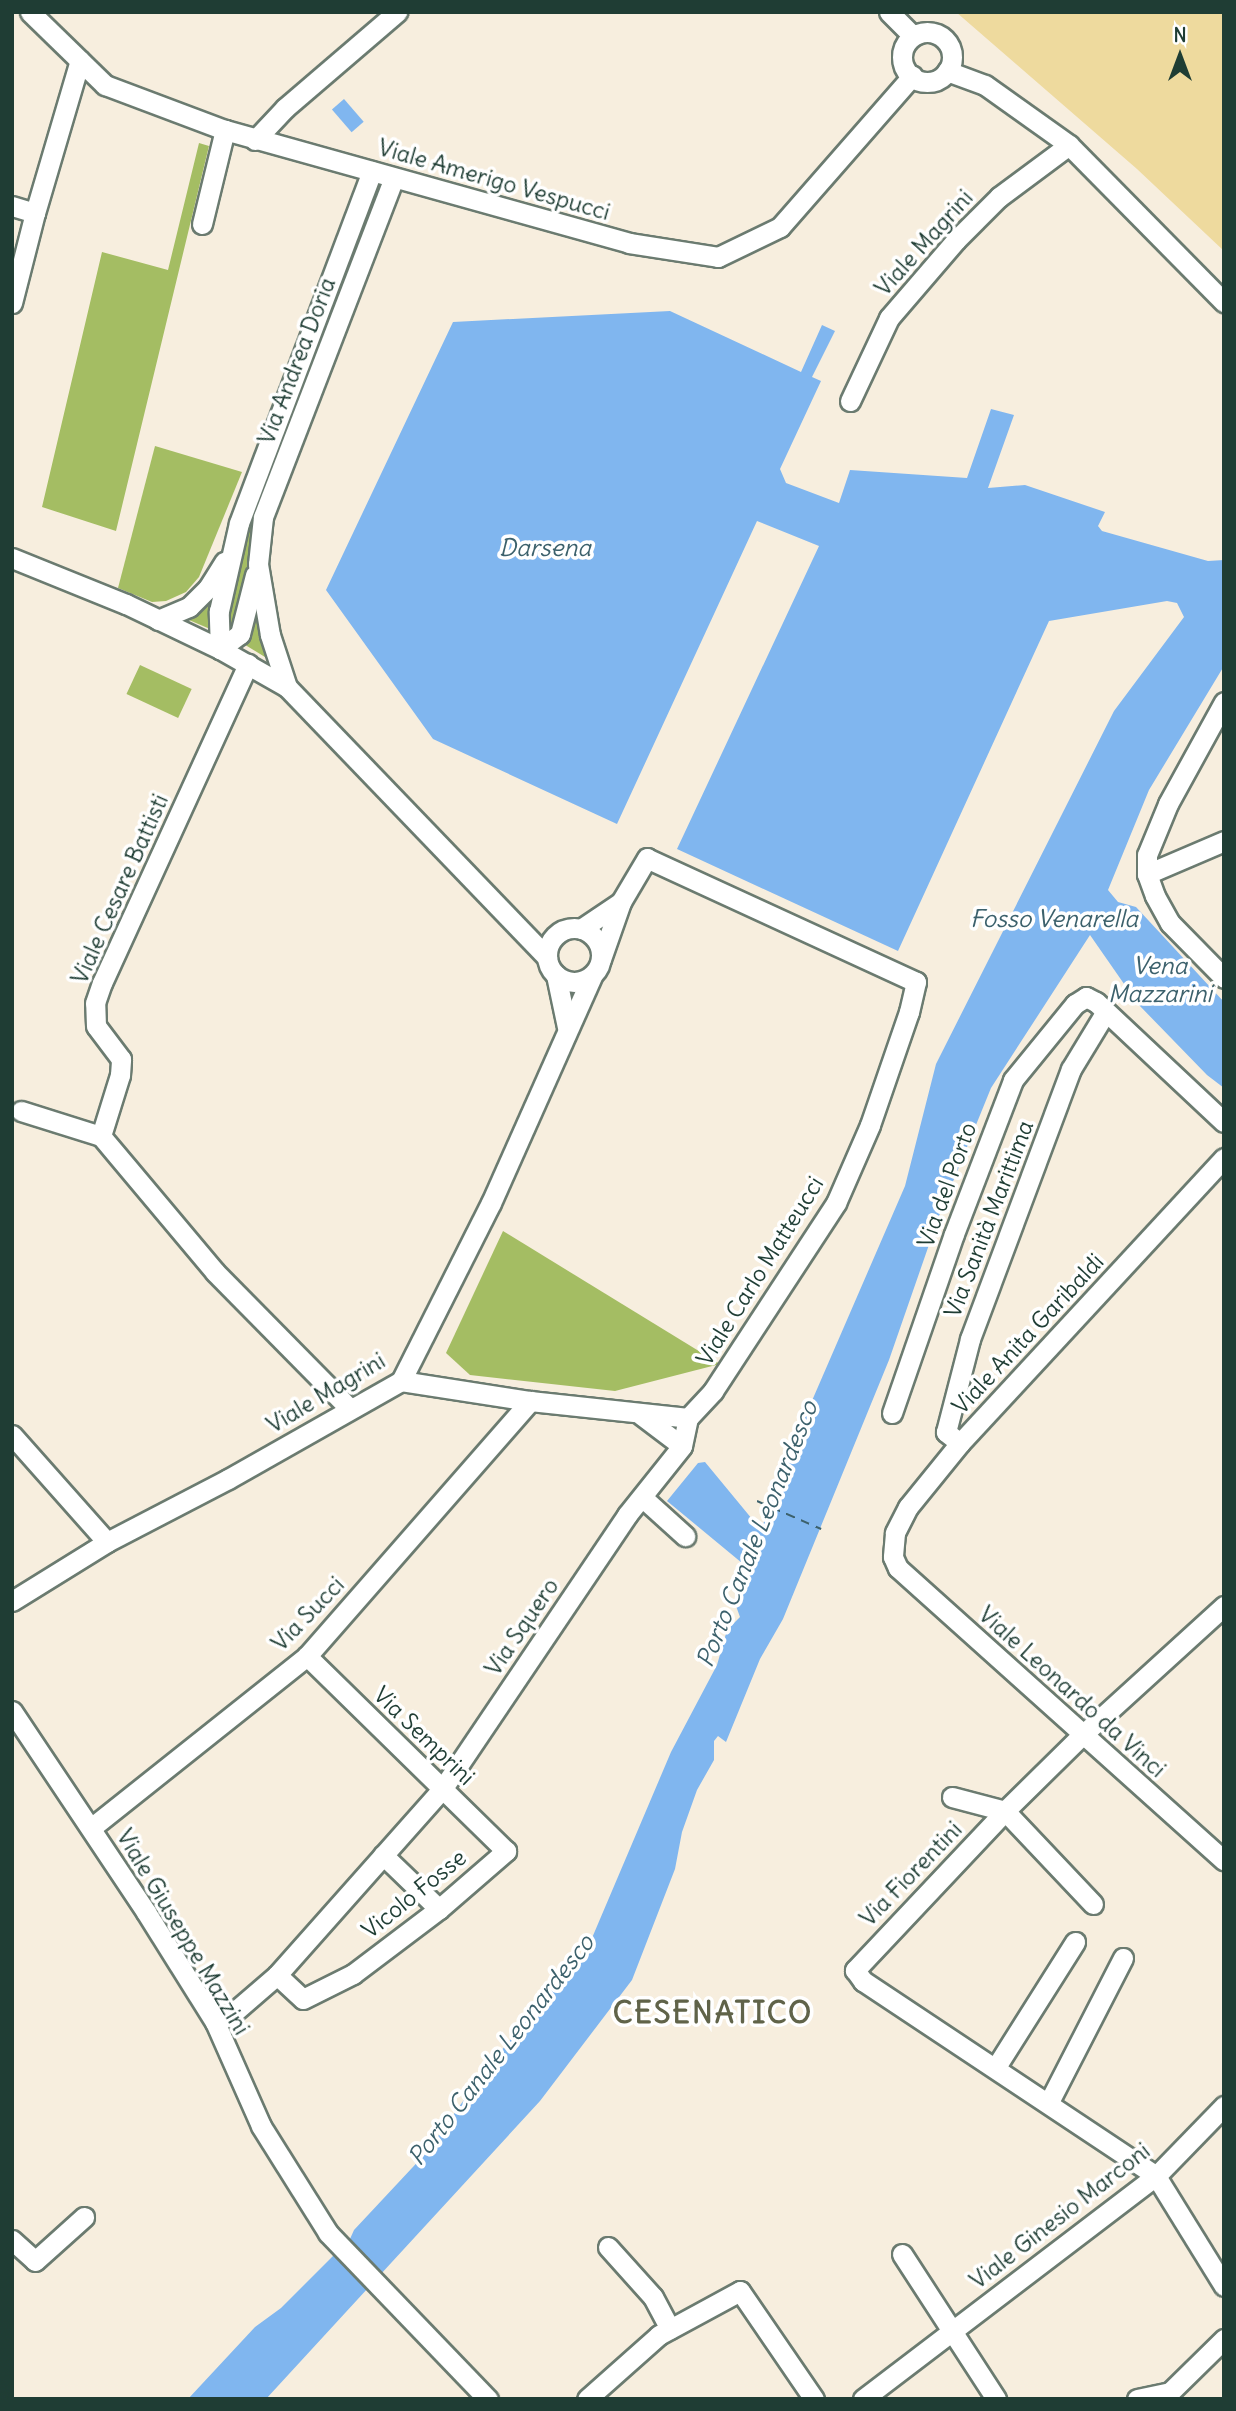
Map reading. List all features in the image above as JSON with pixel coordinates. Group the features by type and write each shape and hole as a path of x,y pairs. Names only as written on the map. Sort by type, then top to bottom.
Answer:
{"street":[{"name":"Viale Amerigo Vespucci","path":"30,12 105,85 225,130 629,243 718,257 780,228 912,76"},
{"path":"255,140 285,108 397,12"},
{"path":"889,12 913,36"},
{"path":"929,32 945,40 951,55 947,71 934,81 919,80 906,71 903,48 913,36 929,32"},
{"path":"12,303 35,213 80,60"},
{"path":"947,71 985,85 1069,145 1224,302"},
{"path":"202,224 225,130"},
{"name":"Viale Magrini","path":"850,401 889,318 897,308 956,240 999,197 1069,145"},
{"name":"Via Andrea Doria","path":"220,649 219,611 231,553 271,437 372,171"},
{"name":"Via Andrea Doria","path":"220,649 240,634 258,564 263,517 394,178"},
{"path":"12,206 35,213"},
{"path":"271,437 291,445"},
{"name":"Via Andrea Doria","path":"158,620 189,607 208,588 231,553"},
{"path":"12,558 158,620 220,649 288,687 547,957 556,975 567,1027"},
{"name":"Via Andrea Doria","path":"258,564 270,635 288,687"},
{"name":"Viale Cesare Battisti","path":"101,1136 120,1075 121,1059 96,1026 96,1003 102,983 248,664"},
{"path":"1224,702 1151,841 1147,874 1170,923 1224,978"},
{"path":"1147,874 1224,841"},
{"name":"Viale Magrini","path":"12,1601 107,1542 228,1479 401,1381 491,1203 567,1027 596,968 621,902 647,858"},
{"name":"Viale Carlo Matteucci","path":"647,858 916,982 909,1012 870,1125 836,1203 713,1391 688,1418"},
{"name":"Viale Magrini","path":"581,929 621,902"},
{"path":"520,929 554,937"},
{"path":"547,957 554,937 566,929 581,929 594,937 596,968 575,983 556,975"},
{"name":"Via del Porto","path":"892,1413 954,1234 1013,1080 1064,1015 1086,998 1096,1002 1105,1013"},
{"path":"1105,1013 1224,1122"},
{"name":"Via Sanità Marittima","path":"960,1443 946,1432 970,1339 1071,1069 1105,1013"},
{"path":"21,1111 101,1136 215,1272 350,1409"},
{"name":"Viale Anita Garibaldi","path":"893,1557 895,1533 908,1507 960,1443 1224,1158"},
{"path":"401,1381 530,1402 688,1418"},
{"name":"Via Succi","path":"91,1828 307,1656 530,1402"},
{"path":"641,1415 682,1446"},
{"name":"Via Squero","path":"215,2022 233,2013 277,1975 443,1788 627,1515 643,1499 682,1446 688,1418"},
{"path":"12,1435 107,1542"},
{"path":"643,1499 685,1536"},
{"name":"Viale Leonardo da Vinci","path":"893,1557 898,1568 1224,1860"},
{"name":"Via Fiorentini","path":"996,2067 894,2001 855,1972 856,1967 1005,1811 1082,1735 1224,1606"},
{"name":"Via Semprini","path":"307,1656 506,1851"},
{"name":"Viale Giuseppe Mazzini","path":"12,1711 91,1828 215,2022 261,2126 340,2246 488,2399"},
{"path":"951,1797 1005,1811 1093,1904"},
{"name":"Vicolo Fosse","path":"277,1975 303,1999 353,1973 439,1909 506,1851"},
{"path":"383,1855 439,1909"},
{"path":"1075,1942 996,2067 1156,2176 1224,2286"},
{"path":"1049,2102 1123,1958"},
{"name":"Viale Ginesio Marconi","path":"863,2399 1156,2176 1224,2106"},
{"path":"12,2240 35,2261 84,2217"},
{"path":"608,2247 653,2297 670,2329"},
{"path":"902,2254 996,2399"},
{"path":"587,2399 659,2335 740,2291 814,2399"},
{"path":"1137,2399 1170,2392 1224,2339"}],"green space":[{"path":"199,143 209,146 116,531 42,507 102,252 168,270"},
{"path":"375,193 377,200 287,435 280,432 368,199"},
{"path":"155,446 242,472 199,577 186,592 166,601 152,602 118,588"},
{"path":"274,448 281,451 257,518 240,619 228,632 225,626 247,517"},
{"path":"257,587 273,662 242,643 252,627"},
{"path":"212,594 210,629 182,617"},
{"path":"140,665 192,689 178,718 126,694"},
{"path":"503,1231 720,1364 615,1391 470,1375 446,1353"}],"sand":[{"path":"956,12 1224,12 1224,251 1137,169"}],"water":[{"path":"344,99 364,122 352,132 332,109"},
{"name":"Darsena","path":"670,311 801,372 822,325 835,331 812,377 821,381 780,469 786,483 839,503 850,470 967,478 991,409 1014,415 988,488 1025,485 1105,512 1098,526 1102,531 1208,561 1224,560 1224,666 1149,790 1108,890 1118,902 1136,907 1224,1002 1224,1088 1207,1075 1138,1004 1090,935 991,1088 939,1216 889,1360 783,1619 760,1659 726,1742 718,1736 714,1741 714,1760 697,1790 682,1832 675,1869 632,1980 540,2101 266,2399 188,2399 255,2327 281,2308 350,2239 354,2230 426,2153 486,2069 589,1945 671,1752 717,1665 727,1630 740,1617 736,1606 747,1577 742,1563 667,1501 698,1463 705,1462 757,1525 763,1525 772,1493 905,1186 936,1064 1114,711 1184,617 1177,603 1167,601 1049,621 898,951 677,849 819,546 757,521 617,824 433,739 326,590 453,322"}],"ferry route":[{"path":"757,1501 821,1529"}],"district":[{"name":"CESENATICO","path":"713,2012"}],"water label":[{"name":"Fosso Venarella","path":"1054,919"},
{"name":"Vena Mazzarini","path":"1160,980"},
{"name":"Porto Canale Leonardesco","path":"757,1534"},
{"name":"Porto Canale Leonardesco","path":"501,2050"}]}
